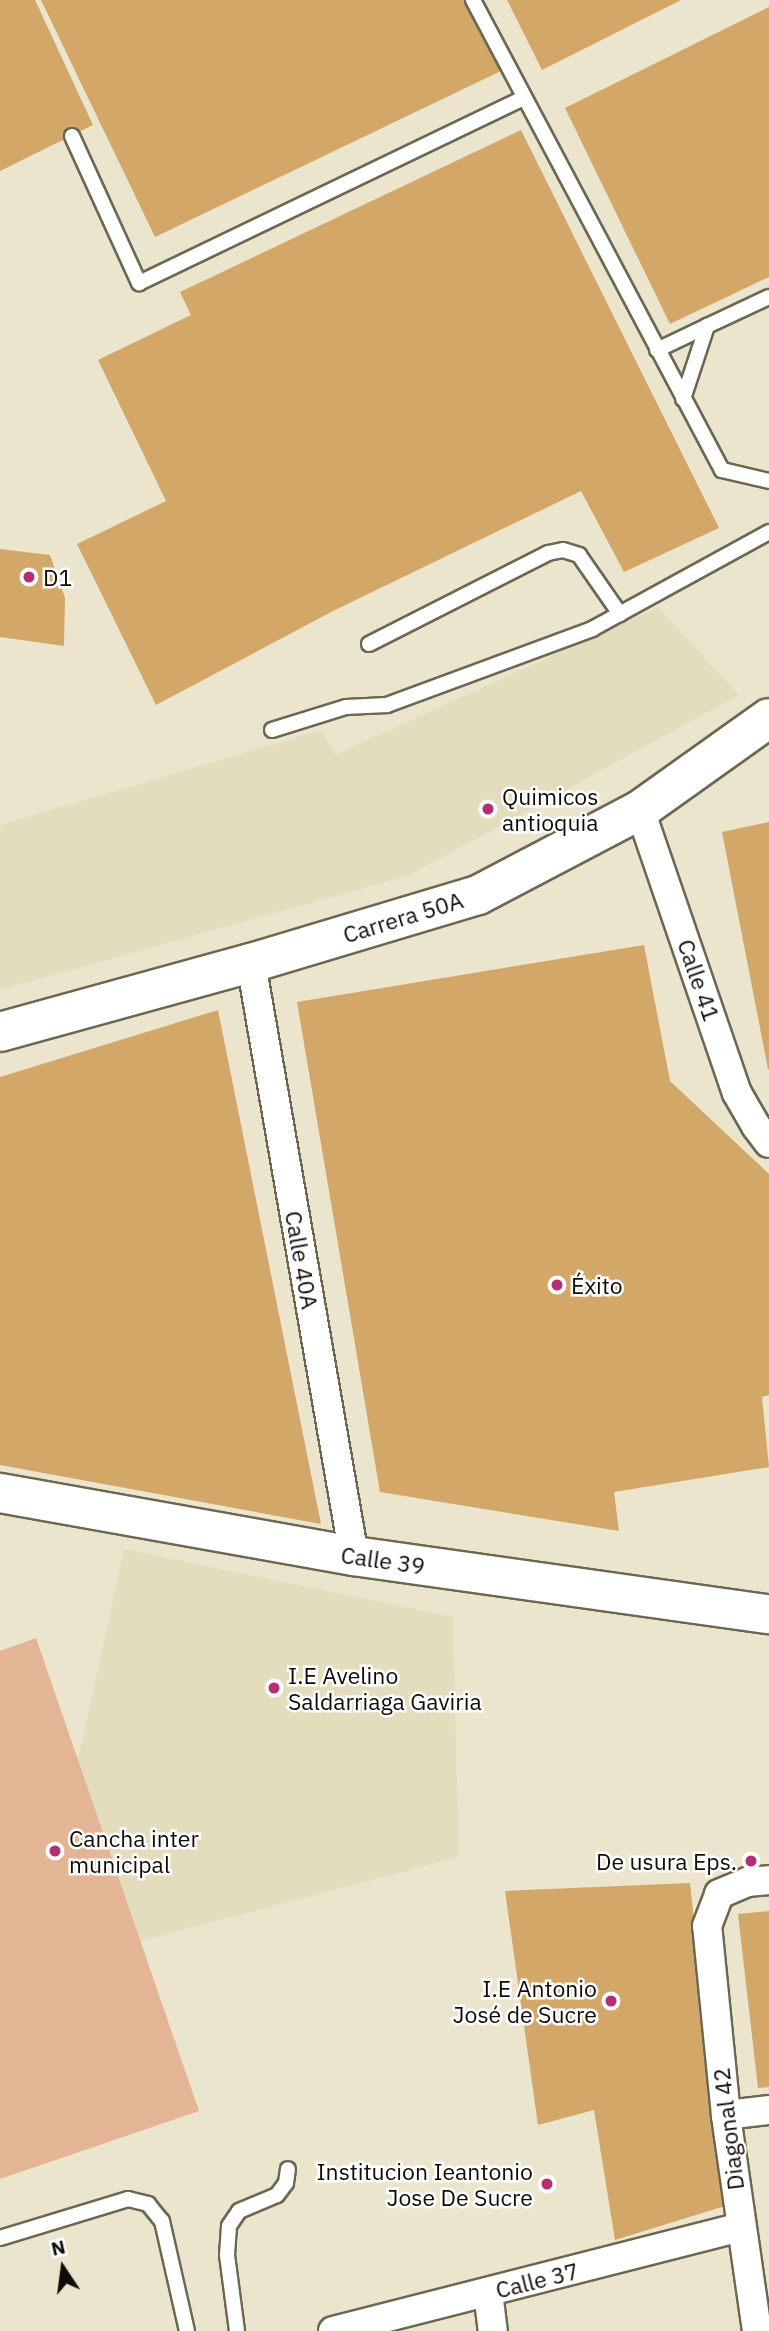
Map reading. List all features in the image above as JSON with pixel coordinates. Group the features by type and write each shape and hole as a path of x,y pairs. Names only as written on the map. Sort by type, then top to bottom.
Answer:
{"main road":[{"name":"Carrera 50A","path":"0,1032 251,963 478,895 640,810 769,718"},
{"name":"Calle 39","path":"0,1493 354,1556 769,1614"}],"street":[{"name":"Calle 41","path":"640,810 737,1093 755,1126 769,1143"},
{"name":"Calle 40A","path":"251,963 354,1556"},
{"name":"Diagonal 42","path":"757,2331 726,2115 707,1926 719,1894 747,1882 769,1880"},
{"path":"726,2115 769,2110"},
{"name":"Calle 37","path":"333,2331 741,2227"},
{"path":"488,2292 493,2331"}],"lane":[{"path":"473,0 722,470 769,481"},
{"path":"72,136 139,283 524,99"},
{"path":"657,350 769,297"},
{"path":"683,400 707,326"},
{"path":"272,730 346,707 387,705 592,629 769,532"},
{"path":"369,644 548,554 563,550 579,555 620,614"},
{"path":"237,2331 229,2274 229,2226 239,2211 277,2195 286,2183 288,2169"},
{"path":"0,2238 128,2199 148,2204 162,2221 187,2331"}],"shaded area":[{"path":"658,607 739,695 410,875 0,990 0,825 322,730 335,755"},
{"name":"I.E Avelino Saldarriaga Gaviria","path":"124,1549 453,1617 459,1857 140,1941 78,1760"},
{"name":"Cancha inter municipal","path":"36,1638 199,2111 0,2179 0,1651"}],"building":[{"path":"0,0 35,0 93,125 0,171"},
{"path":"41,0 468,0 503,70 155,237"},
{"path":"507,0 681,0 542,70"},
{"path":"769,7 769,277 670,324 565,108"},
{"path":"521,130 719,528 624,572 581,491 333,611 156,705 77,544 166,501 98,360 191,315 180,292"},
{"name":"D1","path":"0,549 50,555 65,598 64,646 0,637"},
{"path":"769,822 769,1069 768,1069 722,832"},
{"name":"Éxito","path":"644,945 670,1081 769,1174 769,1395 762,1397 769,1467 614,1492 619,1531 380,1492 297,1002"},
{"path":"218,1010 321,1524 0,1465 0,1077"},
{"name":"I.E Antonio José de Sucre","path":"690,1883 725,2206 615,2240 594,2110 538,2125 505,1891"},
{"path":"769,1911 769,2087 758,2088 738,1914"}],"place":[{"name":"D1","path":"29,577"},
{"name":"Quimicos antioquia","path":"488,809"},
{"name":"Éxito","path":"557,1285"},
{"name":"I.E Avelino Saldarriaga Gaviria","path":"274,1688"},
{"name":"Cancha inter municipal","path":"55,1851"},
{"name":"De usura Eps.","path":"751,1861"},
{"name":"I.E Antonio José de Sucre","path":"611,2001"},
{"name":"Institucion Ieantonio Jose De Sucre","path":"547,2184"}]}
